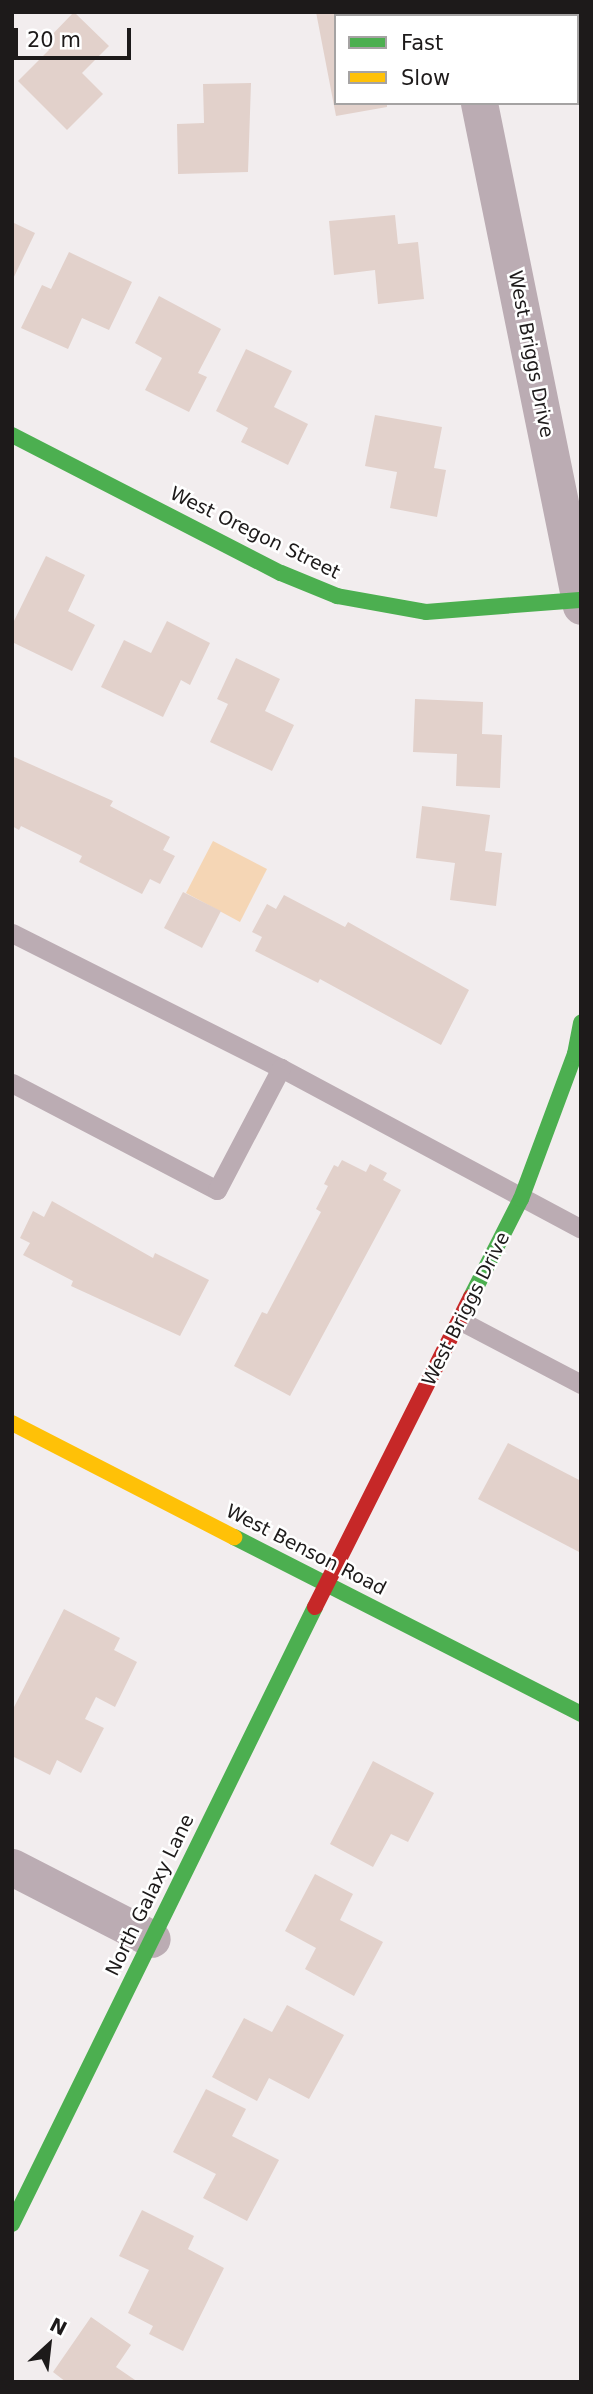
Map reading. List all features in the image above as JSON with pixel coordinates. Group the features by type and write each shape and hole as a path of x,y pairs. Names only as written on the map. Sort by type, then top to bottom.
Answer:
{"street":[{"name":"West Briggs Drive","path":"479,105 581,606"},
{"name":"West Oregon Street","path":"12,435 281,573 337,596 426,612 580,600"},
{"name":"West Briggs Drive","path":"326,1584 521,1199 575,1054 581,1023"},
{"name":"West Benson Road","path":"12,1423 581,1714"},
{"name":"North Galaxy Lane","path":"12,2224 326,1584"},
{"path":"12,1867 152,1939"}],"lane":[{"path":"12,933 281,1068 581,1229"},
{"path":"12,1083 217,1190 281,1068"},
{"path":"461,1321 581,1384"}],"shaded area":[{"path":"213,841 267,869 240,922 186,893"}],"building":[{"path":"74,12 109,46 82,73 103,94 67,130 18,81 49,50 43,44"},
{"path":"316,12 370,12 334,14 334,105 387,107 336,116"},
{"path":"251,83 248,172 178,174 177,124 204,123 203,84"},
{"path":"395,215 398,244 418,242 424,299 378,304 375,270 334,275 329,221"},
{"path":"12,222 35,233 12,281"},
{"path":"69,252 132,282 109,330 82,318 68,349 21,328 42,285 51,289"},
{"path":"159,296 221,329 198,373 207,377 189,412 145,390 162,358 135,343"},
{"path":"246,349 292,371 274,407 308,424 288,465 241,442 248,428 216,411"},
{"path":"375,415 442,427 434,468 446,470 437,517 390,508 397,472 365,466"},
{"path":"46,556 85,575 68,611 95,625 72,671 12,642 12,625"},
{"path":"167,621 210,643 190,685 181,680 163,717 101,687 124,640 151,653"},
{"path":"236,658 280,679 265,711 294,725 272,771 210,742 228,704 217,699"},
{"path":"415,699 483,702 482,734 502,735 500,788 456,786 457,754 413,752"},
{"path":"12,756 113,801 110,806 170,837 163,850 175,856 160,884 150,879 142,894 79,862 82,856 21,826 19,830 12,826"},
{"path":"422,806 490,815 485,851 502,853 496,906 450,900 455,863 416,858"},
{"path":"183,892 221,911 202,948 164,928"},
{"path":"284,895 345,927 348,922 469,990 441,1045 320,979 318,983 255,951 262,937 252,932 267,904 276,909"},
{"path":"342,1160 366,1172 370,1164 387,1173 383,1180 401,1190 290,1396 234,1366 262,1312 267,1314 321,1212 316,1209 328,1186 324,1184 334,1165 338,1167"},
{"path":"52,1201 153,1258 155,1253 209,1280 180,1336 71,1286 73,1281 23,1255 30,1243 20,1238 33,1211 44,1217"},
{"path":"508,1443 581,1481 581,1553 478,1499"},
{"path":"64,1609 120,1638 114,1650 137,1662 115,1707 96,1697 85,1719 104,1728 81,1773 57,1760 50,1775 12,1756 12,1711"},
{"path":"373,1761 434,1793 408,1842 391,1834 373,1867 330,1844"},
{"path":"315,1874 353,1894 340,1920 383,1942 354,1996 305,1969 316,1948 285,1931"},
{"path":"287,2005 344,2035 309,2099 269,2078 257,2101 212,2077 244,2018 272,2032"},
{"path":"206,2089 246,2109 232,2136 279,2160 247,2221 203,2198 216,2174 173,2152"},
{"path":"142,2210 194,2236 188,2249 224,2268 183,2351 149,2334 153,2326 128,2313 149,2270 119,2256"},
{"path":"91,2317 131,2345 116,2367 138,2382 66,2382 53,2372"}],"traffic: fast":[{"path":"12,435 281,573 337,596 426,612 580,600"},
{"path":"471,1297 521,1199 575,1054 581,1023"},
{"path":"234,1537 581,1714"},
{"path":"12,2224 315,1607"}],"traffic: slow":[{"path":"12,1423 234,1537"}],"traffic: jam":[{"path":"315,1607 471,1297"}]}
